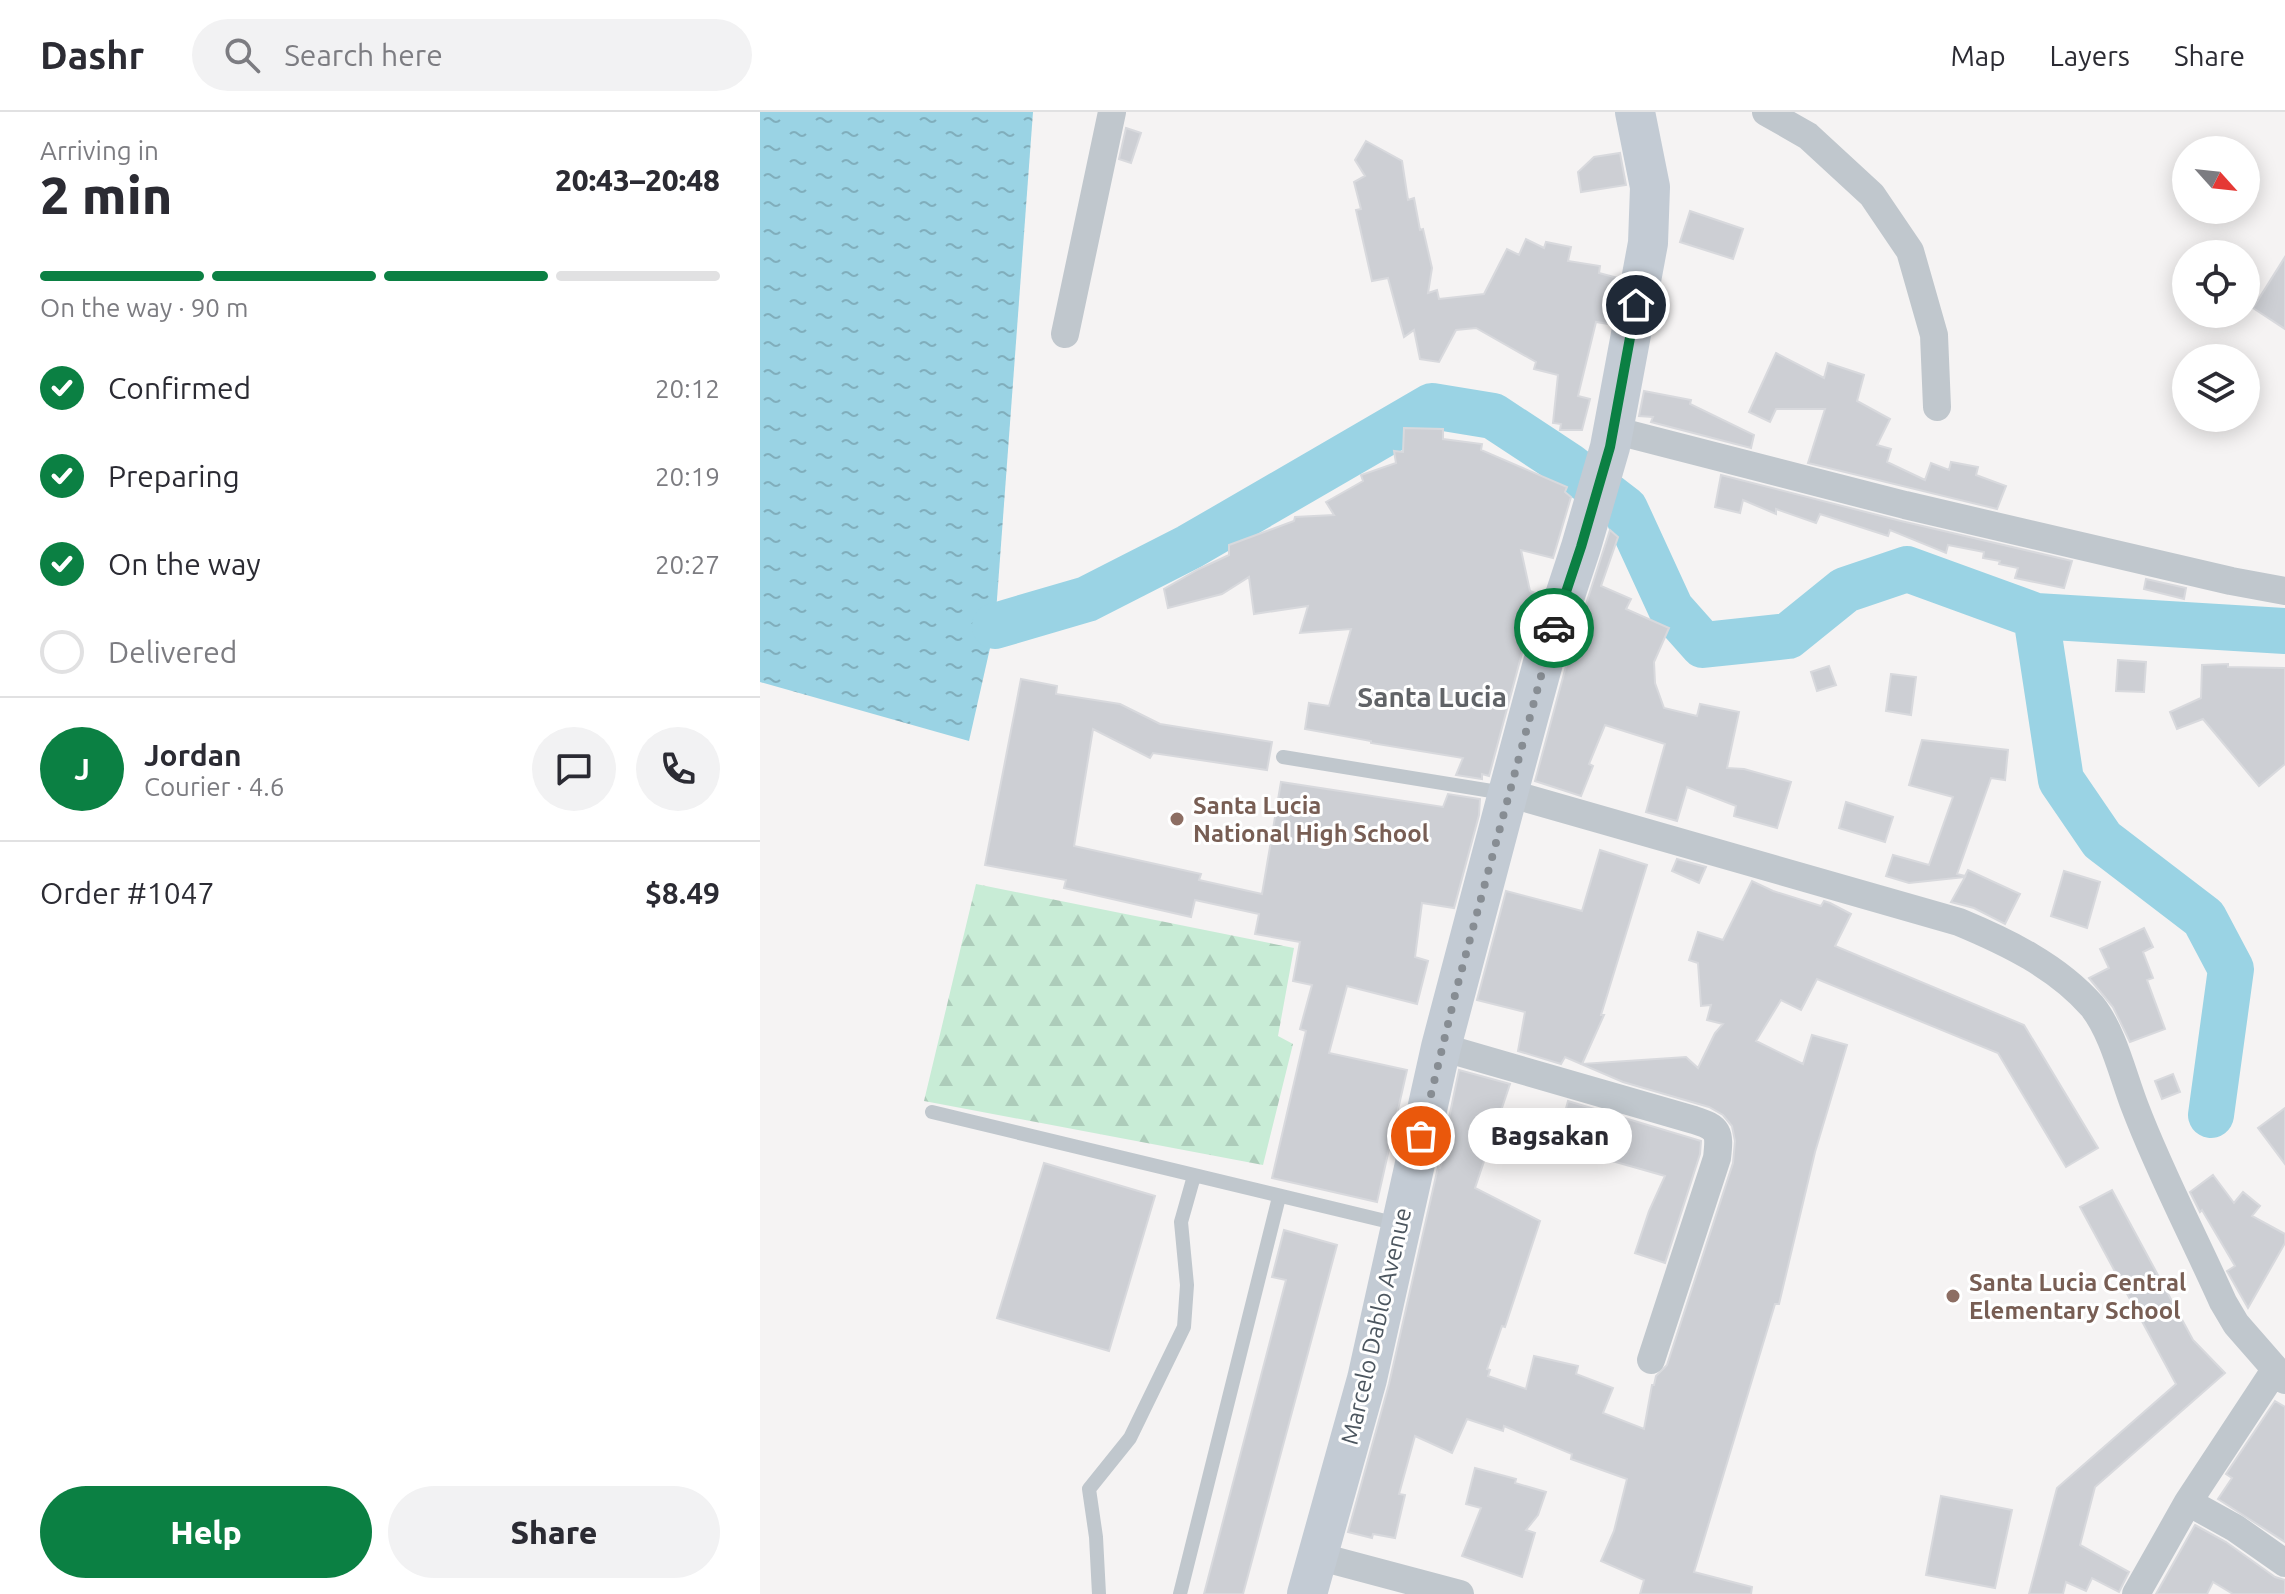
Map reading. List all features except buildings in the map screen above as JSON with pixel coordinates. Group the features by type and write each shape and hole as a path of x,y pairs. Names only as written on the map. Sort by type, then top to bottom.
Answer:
{"street":[{"path":"1065,334 1112,112"},
{"name":"Marcelo Dablo Avenue","path":"1307,1594 1367,1379 1441,1047 1508,793 1544,659 1581,547 1612,438 1648,243 1650,187 1635,112"},
{"path":"1766,112 1808,136 1872,195 1910,251 1934,335 1937,407"},
{"path":"1612,438 2285,591"},
{"path":"1508,793 1959,922 1988,934 2060,976 2098,1015 2135,1109 2223,1302 2236,1324 2280,1375 2188,1502 2136,1594"},
{"path":"1441,1047 1712,1125 1718,1133 1717,1158 1651,1360"},
{"path":"2188,1502 2235,1528 2285,1563"},
{"path":"1317,1556 1460,1594"}],"lane":[{"path":"1283,757 1508,793"},
{"path":"932,1112 1400,1225"},
{"path":"1099,1594 1096,1537 1089,1489 1130,1438 1184,1327 1187,1285 1181,1222 1194,1176"},
{"path":"1180,1594 1279,1197"}],"green space":[{"path":"976,884 1294,948 1278,1036 1293,1044 1263,1165 924,1101"}],"water":[{"path":"760,112 1033,112 995,626 969,741 760,682"}],"waterway":[{"path":"995,626 1087,599 1189,547 1432,406 1493,416 1569,466 1625,509 1671,609 1703,645 1788,636 1845,590 1907,569 2036,616 2285,631"},
{"path":"2036,616 2061,780 2102,840 2204,918 2231,969 2211,1115"}],"way so far":[{"path":"1421,1136 1441,1047 1554,628"}],"place":[{"name":"Santa Lucia National High School","path":"1177,819"},
{"name":"Bagsakan","path":"1421,1136"},
{"name":"Santa Lucia Central Elementary School","path":"1953,1296"}],"district":[{"name":"Santa Lucia","path":"1432,696"}],"route":[{"path":"1554,628 1610,447 1636,305"}]}
